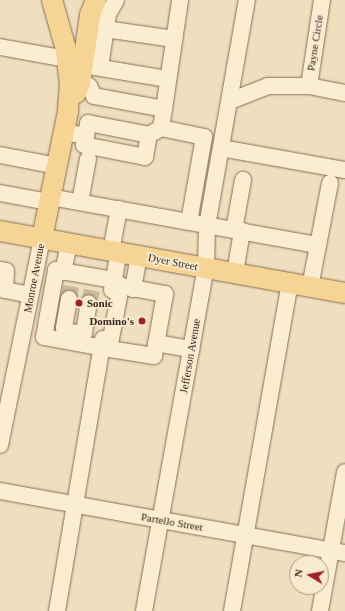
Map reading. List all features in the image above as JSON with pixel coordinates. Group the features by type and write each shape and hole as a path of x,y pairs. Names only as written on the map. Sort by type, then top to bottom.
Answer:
{"main road":[{"path":"52,0 82,68 68,111"},
{"path":"68,111 82,68 90,16 96,0"},
{"name":"Monroe Avenue","path":"42,238 68,111"},
{"name":"Dyer Street","path":"0,231 345,293"}],"street":[{"path":"82,68 105,29 108,14 116,0"},
{"path":"180,0 164,108 155,131 145,156 84,145 88,123 155,131 204,137 222,144 345,170"},
{"name":"Jefferson Avenue","path":"144,611 206,268 207,226 230,101 246,0"},
{"name":"Payne Circle","path":"308,86 322,0"},
{"path":"105,29 174,39"},
{"path":"0,47 82,68 168,80"},
{"path":"82,68 94,96 164,108"},
{"path":"230,101 268,86 308,86 345,93"},
{"path":"64,132 86,136"},
{"path":"189,222 204,137"},
{"path":"0,155 57,166"},
{"path":"80,202 88,159"},
{"path":"234,273 243,180"},
{"path":"310,287 330,182"},
{"path":"0,193 50,200 80,202 318,245"},
{"path":"119,209 115,252 122,285"},
{"name":"Monroe Avenue","path":"0,445 42,238"},
{"path":"69,243 64,328 74,333 84,333 92,290"},
{"path":"57,611 106,348 122,285 139,255"},
{"path":"0,270 6,271 5,290 30,295"},
{"path":"66,280 92,290 122,285 165,294 155,350"},
{"path":"66,280 46,325 44,337 106,348 155,350 191,349"},
{"path":"232,611 290,283"},
{"path":"25,321 46,325"},
{"path":"320,611 338,552 345,472"},
{"name":"Partello Street","path":"0,491 338,552"}],"tunnel":[{"path":"69,299 71,286"},
{"path":"89,303 92,290"}],"place":[{"name":"Sonic","path":"79,303"},
{"name":"Domino's","path":"142,321"}]}
